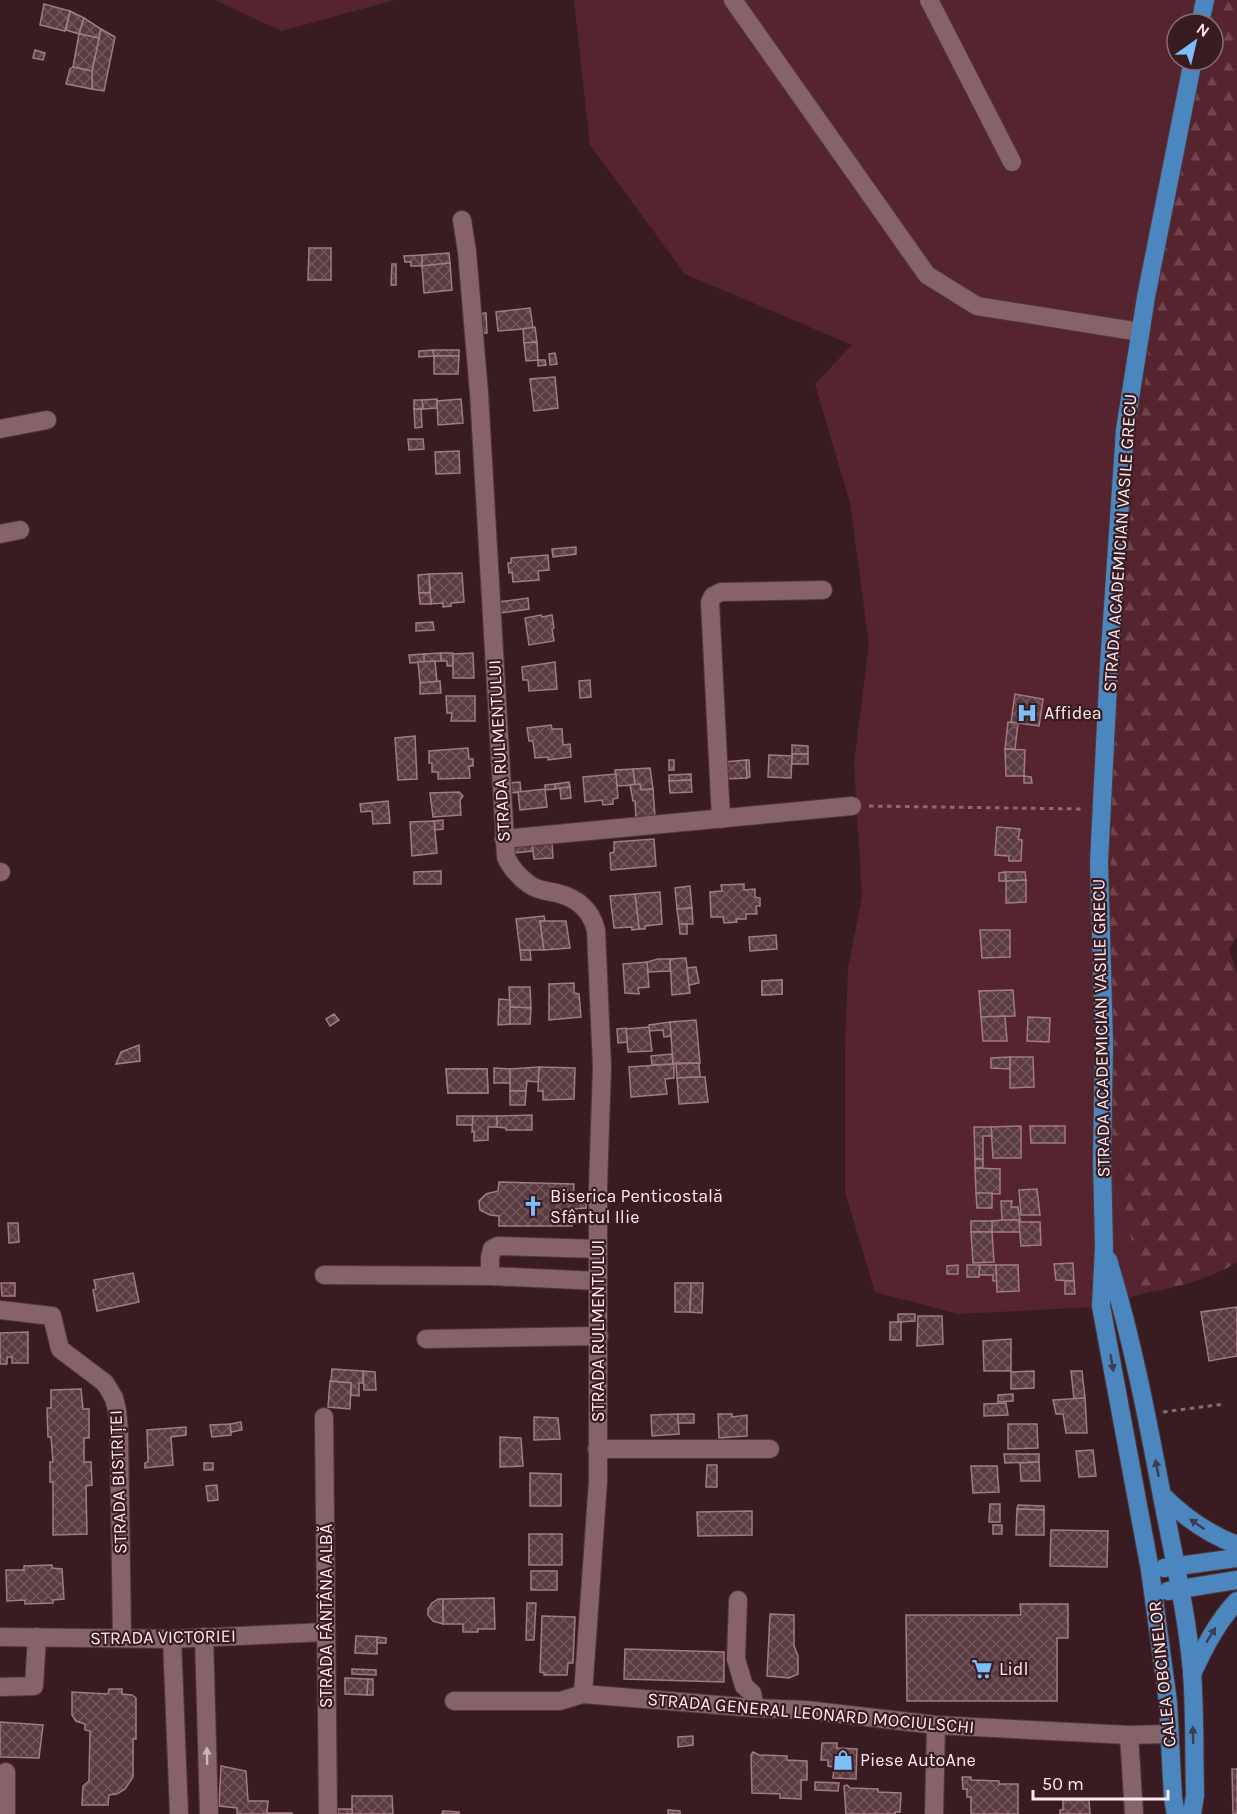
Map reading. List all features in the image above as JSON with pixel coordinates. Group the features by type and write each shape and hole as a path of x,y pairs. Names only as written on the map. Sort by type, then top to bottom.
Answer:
{"main road":[{"name":"STRADA ACADEMICIAN VASILE GRECU","path":"1150,1570 1101,1306 1104,1247 1102,1160 1104,1042 1099,862 1125,430 1148,285 1191,72"},
{"name":"STRADA ACADEMICIAN VASILE GRECU","path":"1104,1247 1122,1305 1176,1566"},
{"path":"1162,1495 1199,1526 1237,1545"},
{"path":"1150,1570 1237,1558"},
{"name":"CALEA OBCINELOR","path":"1176,1566 1192,1674 1195,1795 1192,1814"},
{"name":"CALEA OBCINELOR","path":"1150,1570 1168,1702 1173,1798 1176,1814"},
{"path":"1153,1593 1237,1580"},
{"path":"1192,1674 1208,1640 1237,1601"}],"street":[{"path":"733,0 927,275 977,306 1140,332"},
{"path":"929,0 1012,162"},
{"name":"STRADA RULMENTULUI","path":"462,220 467,252 479,393 506,857 510,866 530,885 542,891 562,895 582,905 589,913 596,930 602,1067 598,1186 598,1481 583,1694"},
{"path":"0,429 47,420"},
{"path":"0,534 20,530"},
{"path":"721,819 710,602 713,596 721,592 823,590"},
{"path":"504,839 852,806"},
{"path":"490,1276 492,1249 498,1246 598,1249"},
{"path":"324,1275 490,1276 598,1281"},
{"name":"STRADA BISTRIȚEI","path":"0,1310 52,1316 60,1349 105,1383 114,1398 117,1410 122,1638"},
{"path":"426,1339 599,1336"},
{"name":"STRADA FÂNTÂNA ALBĂ","path":"324,1418 327,1814"},
{"name":"STRADA RULMENTULUI","path":"597,1449 770,1449"},
{"path":"738,1600 736,1659 744,1686 752,1693 755,1708"},
{"name":"STRADA VICTORIEI","path":"0,1637 172,1638 326,1632"},
{"path":"0,1687 34,1686 37,1637"},
{"path":"204,1637 208,1814"},
{"path":"172,1638 178,1814"},
{"name":"STRADA GENERAL LEONARD MOCIULSCHI","path":"454,1701 560,1701 583,1694 806,1710 936,1725 1129,1735 1169,1734"},
{"path":"934,1814 936,1725"},
{"path":"1129,1735 1134,1814"},
{"path":"6,1772 6,1814"}],"path":[{"path":"852,806 1101,809"},
{"path":"1146,1414 1224,1404"}],"green space":[{"path":"215,0 395,0 281,31"},
{"path":"574,0 1212,0 1210,12 1165,12 1165,72 1197,72 1178,164 1150,334 1118,635 1112,777 1107,1104 1141,1294 1096,1307 958,1314 875,1292 845,1192 845,1046 848,968 862,897 854,763 869,644 850,503 815,384 852,345 685,274 590,145"},
{"path":"1212,0 1237,0 1237,937 1229,949 1237,974 1237,1262 1203,1278 1141,1294 1107,1104 1112,777 1118,635 1150,334 1178,164 1197,72 1225,72 1225,12 1210,12"}],"building":[{"path":"44,4 70,11 65,31 40,25"},
{"path":"70,11 84,18 79,34 66,30"},
{"path":"84,18 101,29 99,38 79,34"},
{"path":"101,29 115,37 104,91 92,89 92,71"},
{"path":"79,34 99,38 92,71 73,67"},
{"path":"35,50 45,53 43,60 33,58"},
{"path":"73,67 92,71 92,89 66,84 70,69"},
{"path":"309,248 331,248 331,280 308,280"},
{"path":"449,253 450,263 422,266 422,255"},
{"path":"422,255 422,266 411,266 411,262 405,262 404,256"},
{"path":"450,263 452,290 424,293 422,266"},
{"path":"392,264 396,264 396,285 391,285"},
{"path":"530,308 533,328 498,331 496,312"},
{"path":"486,313 487,333 481,333 480,314"},
{"path":"535,327 537,342 524,343 523,329"},
{"path":"537,342 538,360 526,361 524,343"},
{"path":"433,350 434,356 419,357 419,351"},
{"path":"433,350 459,350 459,356 434,356"},
{"path":"555,353 557,364 550,365 549,354"},
{"path":"434,356 459,356 458,374 434,374"},
{"path":"538,360 545,360 546,365 538,366"},
{"path":"555,377 558,408 534,411 530,379"},
{"path":"437,399 437,408 423,409 422,400"},
{"path":"461,399 463,423 438,425 437,401"},
{"path":"414,400 422,400 423,409 414,409"},
{"path":"414,409 421,409 422,427 415,428"},
{"path":"408,439 423,439 424,449 409,450"},
{"path":"459,451 460,473 436,474 435,452"},
{"path":"576,547 576,554 553,557 552,549"},
{"path":"548,555 549,570 538,571 539,580 513,582 508,563 511,563 511,558"},
{"path":"462,573 464,602 451,603 451,606 443,607 443,603 431,604 429,574"},
{"path":"429,574 430,593 419,593 418,575"},
{"path":"419,593 430,593 431,604 420,604"},
{"path":"528,598 529,609 501,613 498,602"},
{"path":"541,615 542,617 552,615 554,641 529,645 525,618"},
{"path":"433,622 434,630 416,631 416,623"},
{"path":"441,653 453,653 453,666 447,666 447,661 441,661"},
{"path":"441,653 441,661 424,662 424,654"},
{"path":"473,653 474,678 453,678 453,654"},
{"path":"424,654 424,662 410,663 409,655"},
{"path":"435,661 437,682 420,683 418,662"},
{"path":"555,662 557,689 529,691 528,680 523,680 522,667"},
{"path":"590,680 591,697 580,698 579,681"},
{"path":"440,681 441,693 420,694 420,683"},
{"path":"1015,694 1043,699 1039,726 1011,722"},
{"path":"446,696 475,696 475,721 451,721 452,713 447,713"},
{"path":"1008,722 1018,723 1015,749 1005,749"},
{"path":"551,725 552,729 562,729 563,745 570,744 571,757 548,760 548,757 535,758 533,741 529,741 527,728"},
{"path":"415,736 417,779 398,780 395,738"},
{"path":"792,745 808,746 808,754 792,754"},
{"path":"468,748 469,759 473,759 473,766 469,766 470,778 438,779 438,772 432,772 429,751"},
{"path":"1005,749 1025,750 1024,776 1006,776"},
{"path":"792,754 808,754 808,764 792,764"},
{"path":"769,755 792,756 791,778 768,777"},
{"path":"669,760 674,760 674,770 669,770"},
{"path":"746,760 749,760 750,777 747,778"},
{"path":"746,760 747,778 725,779 724,762"},
{"path":"650,768 653,789 641,790 640,784 635,785 633,769"},
{"path":"633,769 635,785 617,786 615,770"},
{"path":"616,774 618,798 613,799 613,804 603,805 602,800 585,802 583,777"},
{"path":"691,774 691,780 669,781 669,775"},
{"path":"1024,776 1031,777 1032,783 1024,783"},
{"path":"691,780 692,792 670,793 669,781"},
{"path":"520,782 521,792 508,793 507,783"},
{"path":"569,782 570,787 555,789 555,784"},
{"path":"555,784 555,789 545,790 545,785"},
{"path":"640,784 641,790 653,789 655,817 636,819 635,801 633,801 630,785"},
{"path":"570,787 571,798 561,799 560,788"},
{"path":"545,789 547,807 520,810 518,792"},
{"path":"459,792 463,796 460,800 461,815 433,817 430,793"},
{"path":"388,801 390,823 373,824 372,811 361,812 360,804"},
{"path":"443,820 443,829 435,830 434,821"},
{"path":"434,821 437,853 412,856 410,822"},
{"path":"997,827 1020,829 1018,839 1022,840 1021,861 1009,861 1009,856 995,855"},
{"path":"654,839 656,866 611,870 610,853 614,852 614,842"},
{"path":"552,843 553,858 534,859 532,845"},
{"path":"532,845 533,851 513,853 512,846"},
{"path":"441,871 441,884 414,884 414,872"},
{"path":"1005,872 1025,872 1026,880 1006,881"},
{"path":"1005,872 1006,881 999,881 999,873"},
{"path":"1026,880 1026,902 1006,903 1006,881"},
{"path":"744,884 744,890 755,889 755,897 760,898 760,906 756,906 757,914 746,914 746,919 724,923 723,917 711,917 710,892 722,891 721,885"},
{"path":"690,886 692,908 677,909 675,888"},
{"path":"660,892 662,924 639,929 635,894"},
{"path":"635,894 639,929 614,928 610,896"},
{"path":"692,908 693,924 679,924 677,909"},
{"path":"544,916 545,921 540,921 544,950 520,950 516,919"},
{"path":"540,921 566,921 570,948 544,950"},
{"path":"679,924 687,924 687,934 680,934"},
{"path":"980,930 1010,930 1010,957 982,958"},
{"path":"776,935 777,949 750,951 749,937"},
{"path":"520,950 530,950 531,960 521,960"},
{"path":"686,958 690,993 672,995 670,959"},
{"path":"670,959 670,971 648,972 647,962"},
{"path":"647,962 649,987 638,988 639,994 625,993 623,964"},
{"path":"696,967 699,983 689,985 687,968"},
{"path":"782,980 782,994 762,995 762,981"},
{"path":"782,980 782,994 762,995 762,981"},
{"path":"574,983 574,993 579,994 581,1017 549,1020 549,984"},
{"path":"509,987 530,987 531,1008 510,1007"},
{"path":"1013,990 1015,1016 981,1017 979,991"},
{"path":"499,999 510,1000 510,1024 498,1025"},
{"path":"510,1007 531,1008 530,1024 510,1024"},
{"path":"334,1014 339,1020 330,1026 326,1019"},
{"path":"1005,1016 1007,1041 983,1041 981,1017"},
{"path":"1028,1017 1050,1018 1049,1042 1027,1041"},
{"path":"696,1020 700,1063 673,1063 670,1022"},
{"path":"670,1022 671,1036 664,1037 663,1030 649,1031 649,1025"},
{"path":"649,1027 652,1051 628,1052 626,1029"},
{"path":"626,1028 627,1042 618,1043 617,1029"},
{"path":"139,1045 140,1061 116,1064 121,1052"},
{"path":"672,1054 673,1064 652,1065 651,1056"},
{"path":"1010,1057 1010,1069 991,1068 991,1058"},
{"path":"1010,1057 1033,1057 1034,1087 1010,1088"},
{"path":"699,1063 700,1077 677,1078 676,1064"},
{"path":"674,1064 674,1078 665,1079 667,1094 631,1097 629,1067"},
{"path":"539,1067 575,1068 574,1099 543,1100 543,1091 538,1091"},
{"path":"539,1067 538,1082 527,1081 526,1091 510,1091 510,1069"},
{"path":"494,1068 510,1069 510,1083 494,1083"},
{"path":"446,1069 487,1069 488,1093 448,1093"},
{"path":"446,1069 487,1069 488,1093 448,1093"},
{"path":"705,1077 708,1102 679,1104 677,1078"},
{"path":"510,1091 526,1091 525,1105 510,1105"},
{"path":"532,1115 532,1130 506,1130 506,1128 497,1127 497,1116"},
{"path":"457,1116 473,1116 473,1125 457,1125"},
{"path":"473,1116 497,1116 497,1127 488,1127 488,1140 474,1141"},
{"path":"1021,1126 1021,1158 993,1158 991,1127"},
{"path":"1030,1126 1065,1126 1065,1143 1031,1143"},
{"path":"974,1127 991,1127 992,1136 983,1136 983,1159 975,1159"},
{"path":"975,1159 983,1159 983,1168 975,1168"},
{"path":"975,1168 1000,1169 1000,1194 976,1193"},
{"name":"Biserica Penticostală Sfântul Ilie","path":"499,1182 574,1184 573,1200 583,1201 586,1208 573,1209 572,1226 499,1226 499,1216 480,1210 479,1201 486,1194 498,1191"},
{"path":"1037,1189 1040,1215 1021,1215 1019,1190"},
{"path":"976,1193 992,1193 992,1208 977,1208"},
{"path":"1001,1201 1012,1201 1011,1207 1018,1207 1020,1220 1002,1220"},
{"path":"1020,1220 1020,1232 992,1232 992,1221"},
{"path":"971,1221 992,1221 992,1232 971,1232"},
{"path":"1019,1222 1040,1222 1041,1245 1021,1246"},
{"path":"8,1223 18,1223 19,1242 9,1243"},
{"path":"971,1232 992,1232 994,1262 973,1263"},
{"path":"1073,1263 1074,1281 1056,1280 1054,1264"},
{"path":"958,1265 958,1274 947,1274 947,1266"},
{"path":"967,1265 980,1265 979,1277 967,1277"},
{"path":"980,1265 996,1265 997,1281 993,1281 993,1275 979,1275"},
{"path":"996,1265 1018,1265 1019,1291 997,1292"},
{"path":"133,1273 139,1302 97,1311 93,1290 96,1289 94,1280"},
{"path":"1065,1281 1074,1281 1075,1294 1065,1294"},
{"path":"1,1283 15,1283 15,1296 2,1296"},
{"path":"675,1283 691,1283 690,1312 675,1312"},
{"path":"691,1283 703,1283 702,1313 690,1312"},
{"path":"1237,1307 1237,1356 1209,1361 1201,1312"},
{"path":"898,1314 915,1314 915,1321 898,1322"},
{"path":"918,1316 942,1316 943,1344 917,1346"},
{"path":"890,1322 901,1322 901,1340 890,1340"},
{"path":"28,1332 28,1363 12,1363 12,1357 7,1357 7,1364 0,1364 0,1333"},
{"path":"1011,1339 1011,1371 984,1371 983,1341"},
{"path":"332,1369 363,1371 363,1383 359,1383 359,1396 351,1395 351,1383 331,1381"},
{"path":"363,1371 375,1372 376,1390 364,1390"},
{"path":"1034,1371 1034,1388 1011,1389 1011,1372"},
{"path":"1071,1371 1082,1371 1085,1398 1074,1399"},
{"path":"330,1381 351,1383 350,1409 328,1407"},
{"path":"81,1389 83,1409 89,1409 89,1438 84,1438 84,1462 91,1462 92,1485 86,1486 87,1534 53,1535 53,1482 50,1482 50,1462 53,1462 51,1437 48,1437 47,1408 51,1408 51,1390"},
{"path":"1013,1394 1013,1401 998,1402 998,1395"},
{"path":"1085,1398 1087,1433 1066,1433 1063,1414 1056,1414 1053,1400"},
{"path":"1006,1403 1008,1415 984,1416 984,1404"},
{"path":"678,1414 679,1434 652,1436 651,1415"},
{"path":"678,1414 694,1414 694,1423 678,1423"},
{"path":"718,1414 732,1414 732,1417 747,1415 747,1436 719,1438"},
{"path":"534,1417 558,1418 560,1439 534,1440"},
{"path":"241,1422 242,1430 231,1432 230,1424"},
{"path":"230,1424 231,1435 212,1437 210,1425"},
{"path":"1008,1424 1037,1424 1038,1448 1008,1449"},
{"path":"186,1427 186,1435 171,1437 173,1465 145,1468 145,1463 148,1462 147,1430"},
{"path":"500,1437 521,1438 523,1466 500,1467"},
{"path":"1093,1450 1096,1476 1079,1477 1076,1451"},
{"path":"1004,1454 1039,1454 1039,1462 1005,1463"},
{"path":"1039,1462 1040,1481 1021,1481 1020,1463"},
{"path":"204,1463 213,1463 213,1470 204,1470"},
{"path":"707,1465 717,1465 717,1487 706,1487"},
{"path":"971,1466 997,1466 999,1492 973,1493"},
{"path":"530,1473 561,1474 561,1506 530,1506"},
{"path":"217,1485 218,1500 208,1501 206,1486"},
{"path":"990,1504 1000,1504 1000,1522 989,1522"},
{"path":"1018,1505 1044,1506 1044,1510 1017,1509"},
{"path":"1017,1509 1044,1510 1044,1535 1016,1535"},
{"path":"752,1511 752,1535 698,1536 697,1512"},
{"path":"993,1525 1002,1525 1002,1534 993,1534"},
{"path":"1051,1530 1108,1531 1107,1567 1050,1566"},
{"path":"529,1534 562,1534 562,1565 529,1565"},
{"path":"52,1565 52,1568 62,1569 64,1599 53,1600 53,1603 25,1604 25,1600 7,1601 6,1570 24,1570 24,1566"},
{"path":"531,1571 557,1571 557,1590 531,1590"},
{"path":"494,1598 495,1629 463,1632 463,1624 443,1624 443,1599"},
{"path":"438,1599 443,1599 443,1624 433,1621 428,1615 428,1609"},
{"path":"527,1603 536,1603 534,1640 526,1640"},
{"name":"Lidl","path":"1020,1604 1068,1604 1068,1638 1057,1638 1057,1701 907,1701 906,1615 1021,1615"},
{"path":"770,1614 794,1615 794,1646 798,1656 798,1674 789,1678 767,1676"},
{"path":"542,1616 575,1617 573,1663 568,1663 567,1675 544,1675 540,1672"},
{"path":"356,1636 377,1637 377,1654 355,1653"},
{"path":"377,1637 386,1638 386,1643 377,1643"},
{"path":"625,1649 724,1652 724,1682 624,1679"},
{"path":"352,1669 376,1670 376,1675 352,1674"},
{"path":"345,1678 368,1679 367,1695 345,1694"},
{"path":"368,1679 373,1679 373,1695 367,1695"},
{"path":"109,1689 122,1689 122,1694 136,1698 133,1777 125,1789 117,1794 109,1795 108,1805 82,1805 83,1786 89,1781 90,1731 85,1730 85,1724 76,1721 72,1715 72,1692 108,1694"},
{"path":"0,1722 43,1725 39,1758 0,1757"},
{"path":"693,1736 693,1745 678,1747 678,1737"},
{"path":"822,1743 837,1743 837,1748 857,1749 856,1779 833,1778 834,1767 828,1766 828,1760 821,1760"},
{"path":"753,1752 759,1755 787,1756 787,1760 807,1761 807,1780 801,1780 801,1799 780,1798 780,1794 752,1793 751,1755"},
{"path":"221,1766 246,1771 248,1801 268,1801 267,1813 292,1814 237,1814 237,1808 219,1806"},
{"path":"1232,1769 1237,1769 1237,1814 1233,1814"},
{"path":"962,1777 971,1777 971,1780 999,1781 999,1784 1018,1784 1018,1814 971,1814 971,1797 967,1797 967,1789 963,1789"},
{"path":"815,1782 839,1783 838,1791 815,1790"},
{"path":"847,1785 850,1788 901,1793 900,1812 895,1812 895,1814 846,1814 844,1786"},
{"path":"352,1796 392,1796 393,1814 352,1814"},
{"path":"1063,1800 1089,1800 1090,1814 1060,1814 1060,1810 1063,1810"},
{"path":"338,1809 352,1809 352,1814 338,1814"},
{"path":"668,1810 680,1811 680,1814 668,1814"},
{"path":"443,1811 459,1812 459,1814 442,1814"}],"place":[{"name":"Affidea","path":"1027,713"},
{"name":"Biserica Penticostală Sfântul Ilie","path":"533,1206"},
{"name":"Lidl","path":"982,1669"},
{"name":"Piese AutoAne","path":"843,1760"}]}
